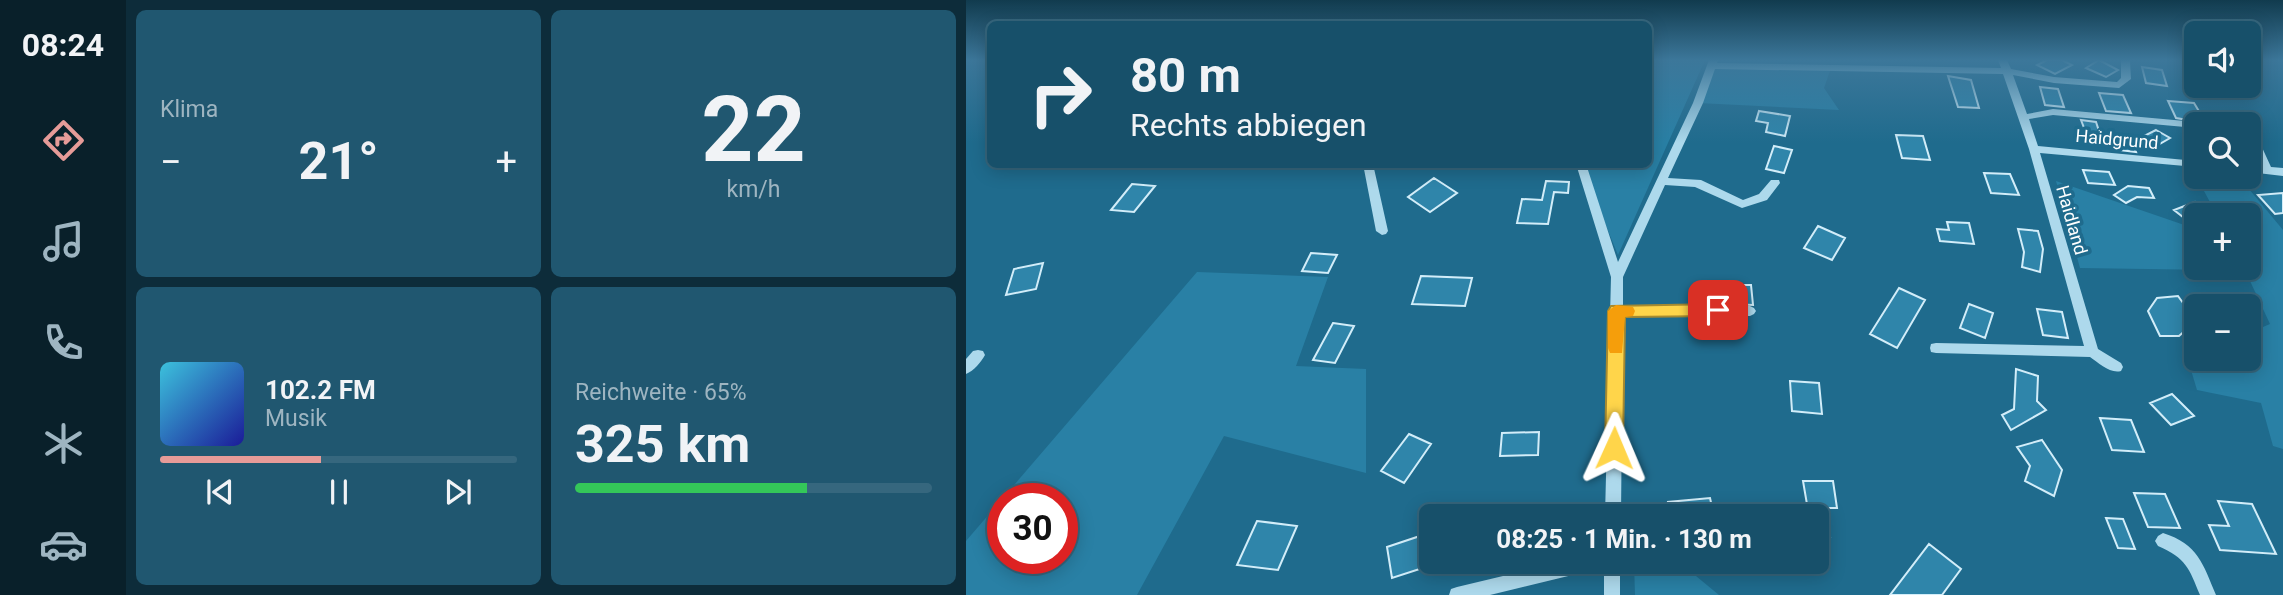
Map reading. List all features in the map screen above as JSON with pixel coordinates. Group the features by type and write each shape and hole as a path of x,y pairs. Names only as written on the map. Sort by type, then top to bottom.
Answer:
{"street":[{"path":"1617,278 1704,88"},
{"name":"Haidland","path":"2013,88 2034,149 2092,352"},
{"path":"2024,117 2053,112 2184,124"},
{"name":"Haidgrund","path":"2034,149 2184,163"},
{"path":"2261,157 2267,170"},
{"path":"1369,168 1382,231"},
{"path":"1582,168 1617,278 1613,504"},
{"path":"2261,170 2283,172"},
{"path":"1661,181 1697,183 1742,204 1763,197 1775,183"},
{"path":"1616,311 1750,311"},
{"path":"1936,348 2092,352 2116,367"},
{"path":"966,368 978,355"},
{"path":"2163,541 2183,548 2192,559 2208,595"},
{"path":"1457,595 1544,574"},
{"path":"1612,574 1612,595"}],"shaded area":[{"path":"1652,88 1693,88 1618,255 1582,168 1652,168"},
{"path":"1703,88 1824,88 1839,110 1698,103"},
{"path":"2056,181 2184,225 2184,270 2080,268"},
{"path":"2203,189 2249,189 2261,203 2210,203"},
{"path":"2261,204 2283,230 2283,449 2273,446 2261,403 2197,390 2191,371 2261,371 2261,328 2270,324 2261,305 2261,294 2256,294 2250,280 2261,280"},
{"path":"1197,272 1328,277 1296,366 1366,369 1366,473 1224,436 1137,595 966,595 966,541 987,517 987,574 1078,574 1078,483 1016,483"},
{"path":"1634,574 1694,574 1719,595 1635,595"}],"building":[{"path":"1952,88 1973,88 1979,108 1958,107"},
{"path":"2040,88 2058,89 2064,107 2045,105"},
{"path":"2099,93 2123,95 2131,113 2106,111"},
{"path":"2168,101 2194,103 2199,112 2184,112 2184,119 2176,118"},
{"path":"1759,111 1790,116 1785,136 1766,132 1768,123 1756,121"},
{"path":"2081,120 2096,122 2100,134 2130,137 2136,152 2120,150 2118,146 2079,142 2080,132 2086,133"},
{"path":"2156,130 2170,138 2156,146 2142,137"},
{"path":"1896,135 1923,136 1930,160 1902,158"},
{"path":"1774,146 1792,150 1784,173 1766,169"},
{"path":"2083,170 2109,172 2115,185 2088,183"},
{"path":"1984,173 2010,174 2019,195 1991,193"},
{"path":"1434,178 1457,193 1430,212 1408,197"},
{"path":"1546,181 1569,182 1568,193 1554,192 1548,224 1517,223 1522,199 1542,200"},
{"path":"1132,184 1155,186 1134,212 1111,210"},
{"path":"2128,186 2149,188 2154,198 2137,197 2126,203 2114,195"},
{"path":"2283,193 2283,213 2275,214 2258,195"},
{"path":"2184,206 2184,218 2174,210"},
{"path":"1947,222 1969,223 1974,244 1940,241 1937,229 1949,230"},
{"path":"1818,226 1845,238 1832,260 1804,248"},
{"path":"2018,229 2038,231 2043,249 2040,272 2022,267 2024,252"},
{"path":"1311,253 1337,255 1328,273 1302,271"},
{"path":"1043,263 1036,289 1006,295 1014,269"},
{"path":"1421,276 1472,278 1465,306 1412,304"},
{"path":"1706,285 1751,285 1753,305 1708,303"},
{"path":"1899,288 1925,300 1897,348 1870,334"},
{"path":"2178,296 2184,304 2184,332 2179,336 2160,336 2148,311 2157,298"},
{"path":"1969,304 1993,313 1985,338 1960,328"},
{"path":"2037,309 2062,312 2068,338 2043,335"},
{"path":"1333,323 1354,326 1335,363 1313,360"},
{"path":"2016,369 2038,376 2037,401 2046,410 2011,430 2002,415 2014,409"},
{"path":"1790,381 1819,383 1822,414 1792,411"},
{"path":"2172,394 2194,416 2171,425 2150,403"},
{"path":"2100,418 2131,420 2144,452 2112,450"},
{"path":"1539,432 1538,455 1500,456 1502,433"},
{"path":"1409,434 1431,444 1404,483 1381,471"},
{"path":"2042,440 2062,470 2054,496 2025,481 2030,466 2017,447"},
{"path":"1803,481 1833,481 1837,508 1829,508 1829,504 1807,504"},
{"path":"2134,493 2165,494 2180,528 2148,527"},
{"path":"1710,498 1711,504 1668,504"},
{"path":"2218,501 2252,504 2276,554 2220,550 2209,525 2229,526"},
{"path":"2106,518 2123,519 2135,549 2118,548"},
{"path":"1257,521 1297,526 1278,570 1237,565"},
{"path":"1419,536 1419,569 1392,578 1387,547"},
{"path":"1929,544 1961,569 1942,595 1890,595"}],"slow traffic":[{"path":"1616,348 1616,311 1627,311"}],"route":[{"path":"1614,448 1616,311 1718,310"}]}
